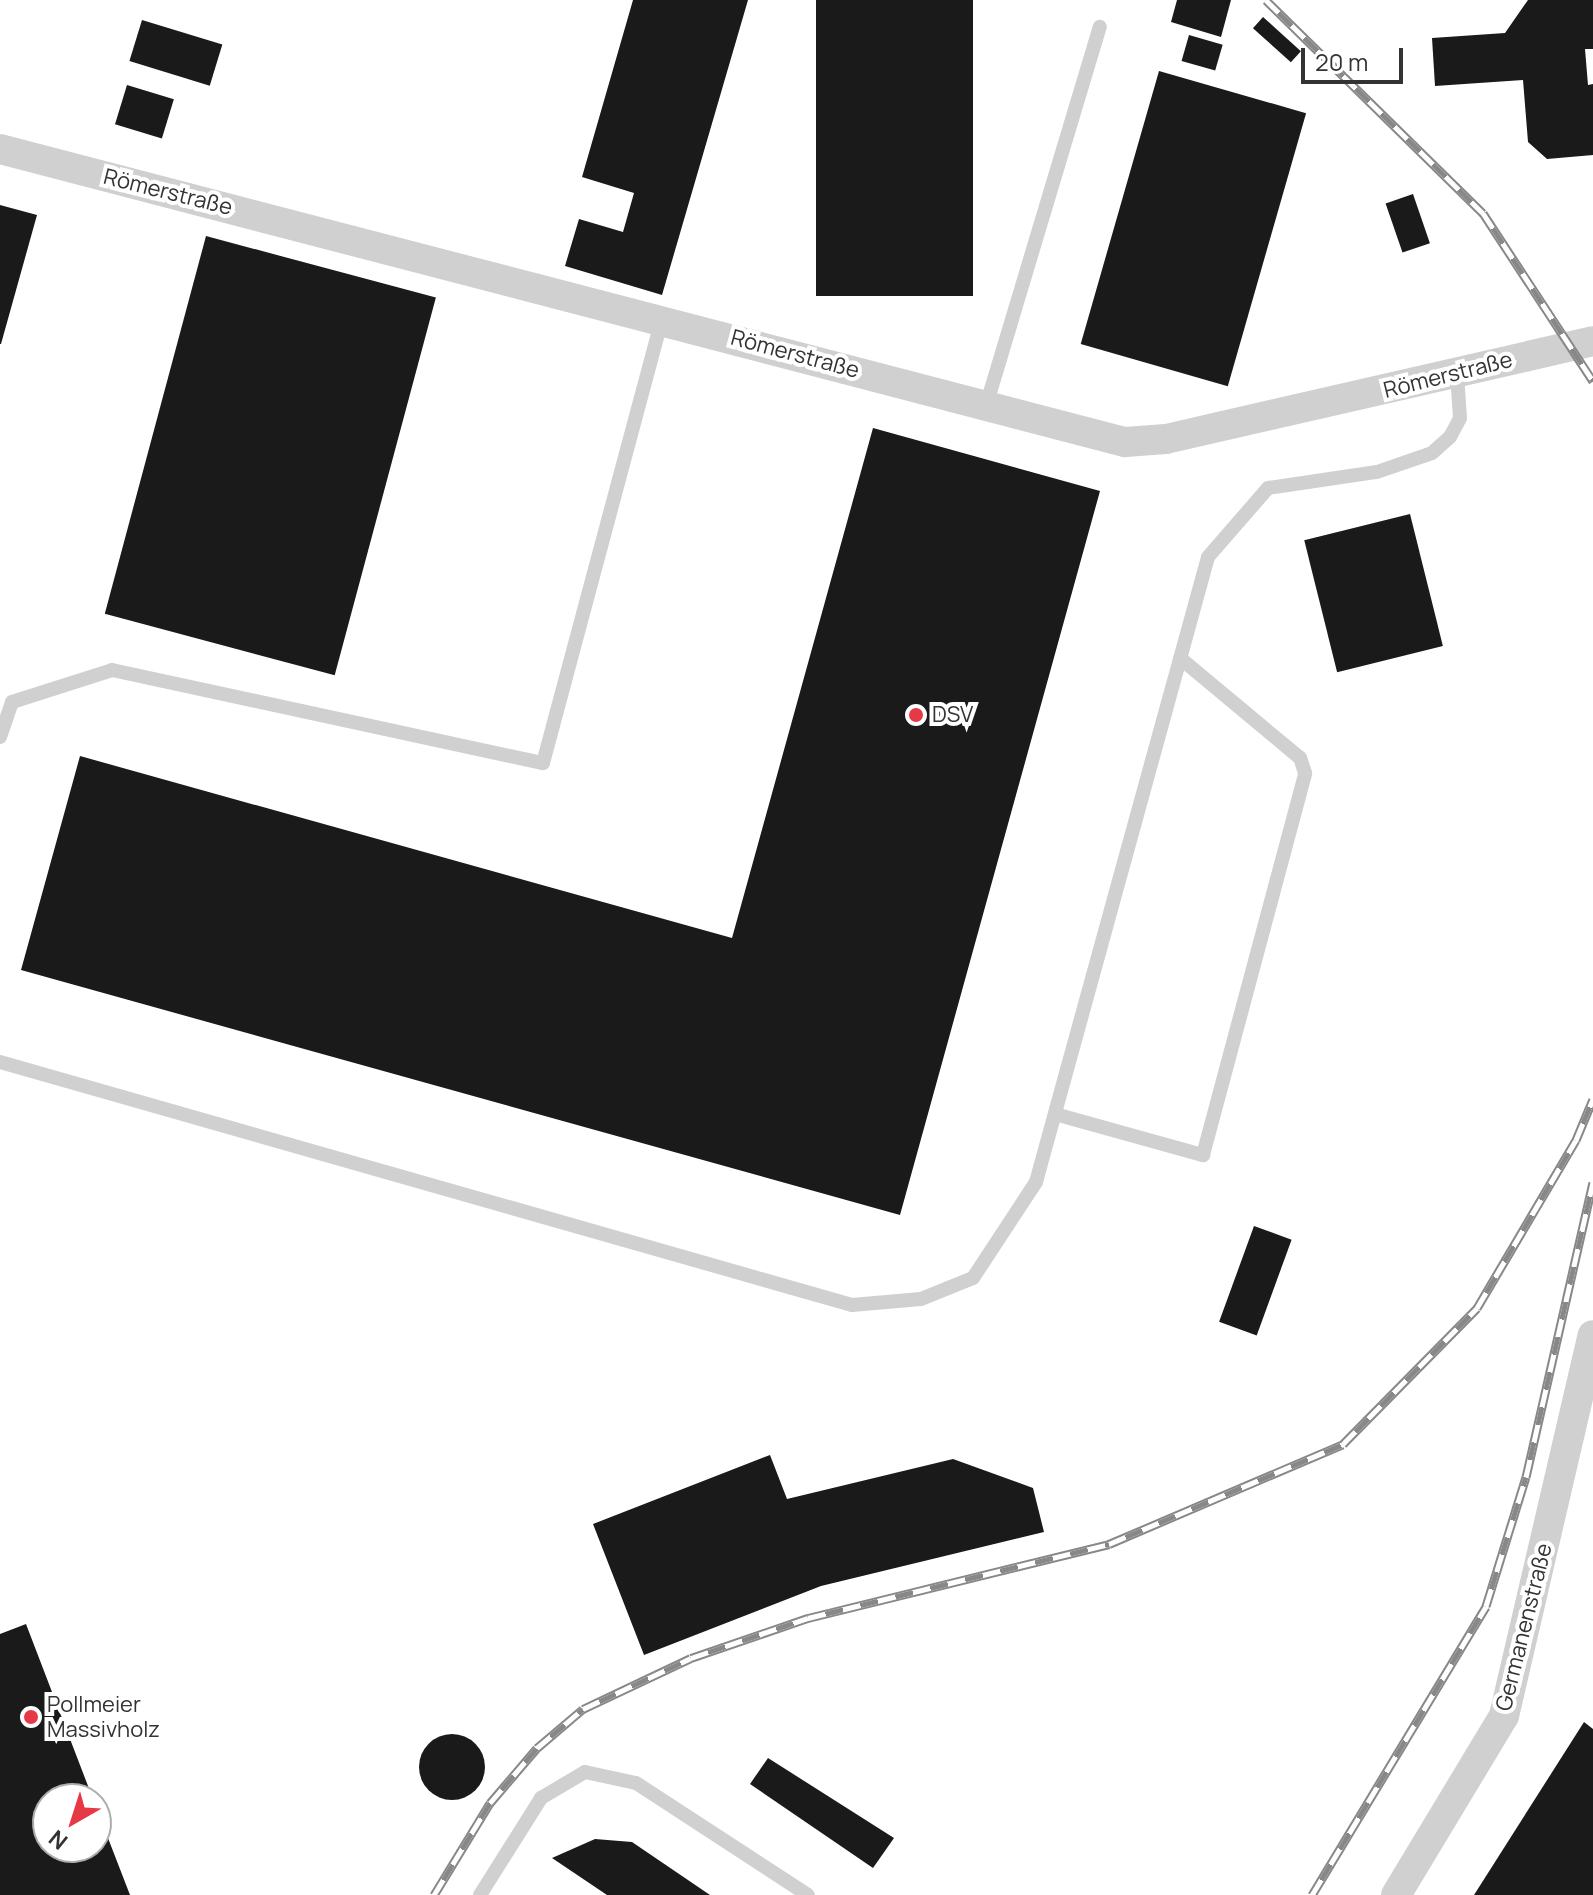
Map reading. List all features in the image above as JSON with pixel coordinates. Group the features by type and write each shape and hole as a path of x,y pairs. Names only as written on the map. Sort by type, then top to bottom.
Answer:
{"street":[{"name":"Römerstraße","path":"0,149 662,318 985,407 1125,442 1166,439 1593,341"},
{"name":"Germanenstraße","path":"1396,1895 1504,1716 1593,1335"}],"lane":[{"path":"985,407 1100,27"},
{"path":"0,737 12,702 112,670 543,763 662,318"},
{"path":"0,1062 852,1305 921,1299 973,1278 1036,1182 1208,557 1268,488 1377,472 1432,453 1450,437 1460,418 1457,374"},
{"path":"1055,1114 1203,1155 1305,773 1300,758 1180,658"},
{"path":"480,1895 541,1798 585,1772 636,1783 808,1895"}],"building":[{"path":"633,0 748,0 662,295 565,266 579,219 623,232 634,193 582,177"},
{"path":"816,0 973,0 973,296 816,296"},
{"path":"1177,0 1231,0 1221,37 1171,22"},
{"path":"1528,0 1593,0 1593,49 1585,49 1588,85 1593,84 1593,155 1547,159 1528,142 1523,80 1435,86 1432,38 1505,33"},
{"path":"1263,17 1301,51 1291,62 1253,28"},
{"path":"142,20 222,45 210,86 129,61"},
{"path":"1189,35 1223,45 1215,71 1182,61"},
{"path":"1159,71 1306,113 1228,386 1081,344"},
{"path":"127,85 174,99 162,139 115,124"},
{"path":"1413,194 1430,243 1403,253 1386,203"},
{"path":"0,205 37,215 1,344 0,344"},
{"path":"206,236 436,298 335,675 105,614"},
{"path":"873,428 1100,491 900,1215 21,970 80,756 732,938"},
{"path":"1410,514 1443,646 1337,672 1304,540"},
{"path":"1254,1226 1292,1240 1257,1336 1219,1322"},
{"path":"770,1455 787,1499 953,1459 1033,1488 1044,1532 821,1586 644,1655 593,1524"},
{"name":"Pollmeier Massivholz","path":"26,1624 87,1783 32,1783 32,1863 112,1863 112,1848 130,1895 0,1895 0,1634"},
{"path":"1584,1722 1593,1729 1593,1895 1474,1895"},
{"path":"452,1734 475,1744 485,1767 475,1790 452,1800 429,1790 419,1767 429,1744"},
{"path":"768,1758 894,1838 873,1868 750,1784"},
{"path":"595,1839 632,1842 710,1895 607,1895 552,1858"}],"railway":[{"path":"1266,0 1483,213 1593,381"},
{"path":"434,1895 490,1803 537,1748 583,1709 691,1658 808,1618 1109,1544 1343,1444 1477,1308 1576,1140 1593,1099"},
{"path":"1312,1895 1486,1606 1526,1477 1593,1183"}],"place":[{"name":"DSV","path":"916,715"},
{"name":"Pollmeier Massivholz","path":"31,1717"}]}
